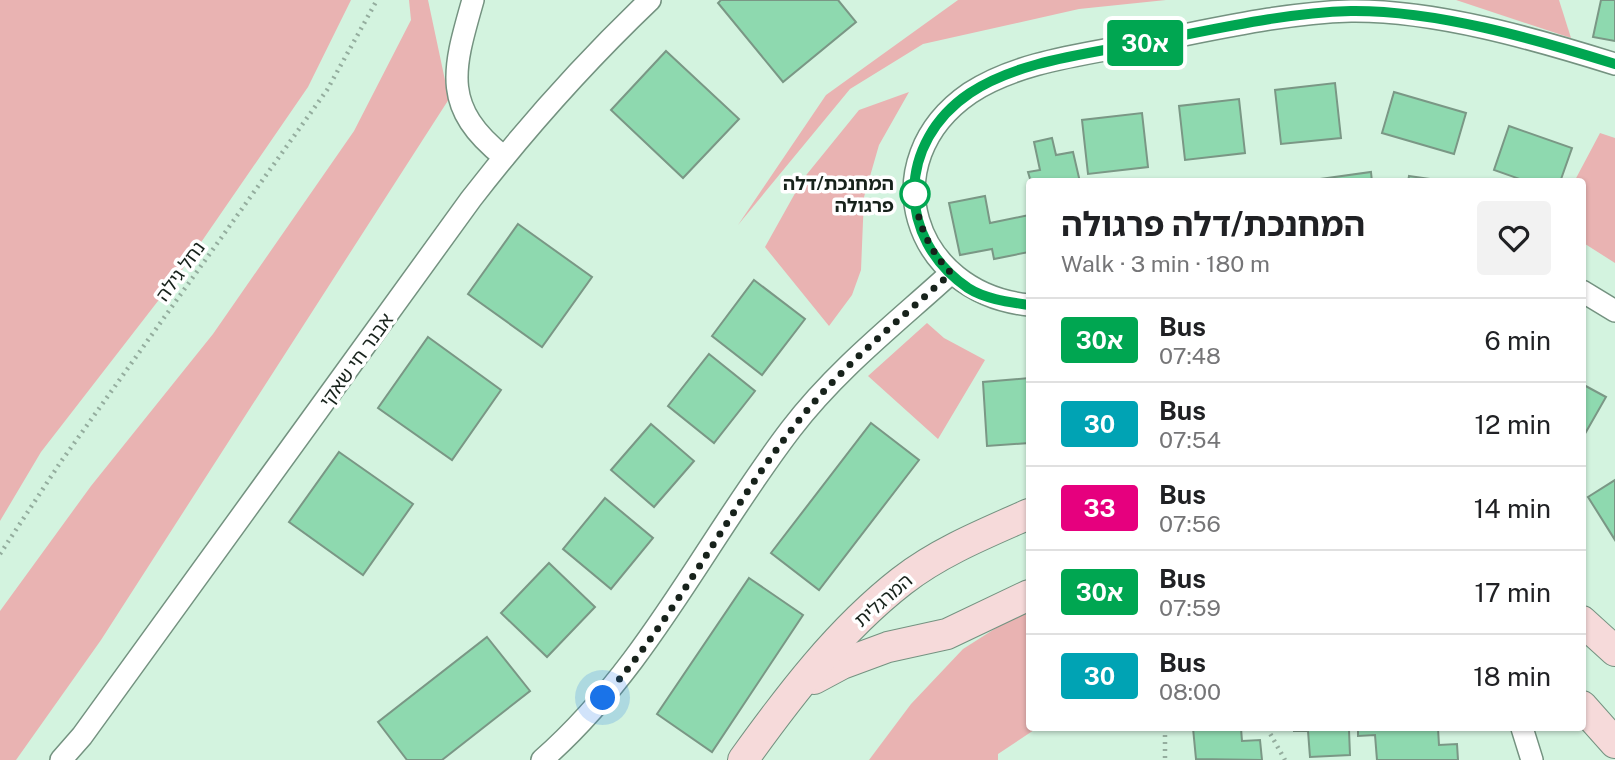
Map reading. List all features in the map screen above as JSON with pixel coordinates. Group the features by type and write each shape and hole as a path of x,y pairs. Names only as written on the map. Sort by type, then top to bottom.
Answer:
{"street":[{"path":"473,0 456,70 458,98 470,126 504,157"},
{"name":"אבנר חי שאקי","path":"61,760 82,736 504,157 599,49 650,0"},
{"path":"1026,304 992,298 970,289 951,273 925,238 915,203 916,169 924,140 941,118 971,93 1002,78 1042,64 1299,15 1351,11 1438,18 1615,64"},
{"path":"542,760 586,717 640,654 763,468 812,403 951,273"},
{"path":"1586,293 1615,311"},
{"name":"המרגלית","path":"743,760 792,691 902,581 946,553 1026,515"},
{"name":"המרגלית","path":"792,691 842,664 888,647 947,634 1026,596"},
{"path":"1586,625 1615,651"},
{"path":"1586,710 1615,743"},
{"path":"1523,731 1532,760"},
{"name":"אבנר חי שאקי","path":"70,760 82,736"}],"path":[{"name":"נחל גילה","path":"0,554 60,463 327,90 377,0"},
{"path":"1164,731 1165,760"},
{"path":"1269,731 1285,760"}],"shaded area":[{"path":"0,0 351,0 308,87 182,270 41,452 0,521"},
{"path":"409,0 428,0 449,99 101,640 16,760 0,760 0,611 91,486 213,334 354,131 411,20"},
{"path":"958,0 1166,0 1079,9 923,44 850,89 738,225 826,95"},
{"path":"1456,0 1559,0 1571,38"},
{"path":"909,92 879,145 864,197 861,270 852,295 829,326 765,247 803,179 859,110"},
{"path":"1600,133 1615,138 1615,263 1586,245 1586,178 1576,178"},
{"path":"927,323 944,338 985,360 938,439 868,376"},
{"path":"1026,609 1026,731 1032,731 998,754 998,760 869,760 911,704 963,649"}],"building":[{"path":"721,0 838,0 856,22 783,82 718,3"},
{"path":"1601,0 1615,0 1615,41 1593,37"},
{"path":"666,51 739,119 683,178 611,110"},
{"path":"1335,83 1341,138 1281,144 1275,90"},
{"path":"1394,92 1466,113 1454,154 1382,133"},
{"path":"1239,99 1245,153 1185,160 1179,106"},
{"path":"1142,113 1148,167 1088,174 1082,120"},
{"path":"1509,126 1572,148 1561,178 1517,178 1494,170"},
{"path":"1052,138 1056,155 1073,152 1079,178 1030,178 1028,172 1040,170 1034,142"},
{"path":"1371,172 1372,178 1328,178"},
{"path":"985,196 990,223 1026,216 1026,253 994,259 992,249 960,255 949,203"},
{"path":"518,224 592,277 542,347 468,294"},
{"path":"754,280 805,319 762,375 712,336"},
{"path":"428,337 501,390 452,460 378,408"},
{"path":"709,354 755,391 714,443 668,406"},
{"path":"1026,378 1026,443 987,446 983,382"},
{"path":"1586,386 1606,397 1586,432"},
{"path":"871,423 919,460 819,590 771,553"},
{"path":"651,424 694,461 654,507 611,470"},
{"path":"339,452 413,504 363,575 289,522"},
{"path":"1615,480 1615,540 1588,497"},
{"path":"605,498 653,538 611,589 563,549"},
{"path":"549,563 595,607 547,657 501,613"},
{"path":"749,578 803,615 712,752 657,714"},
{"path":"487,637 530,691 442,760 407,760 378,722"},
{"path":"1193,731 1241,731 1242,741 1260,740 1262,760 1196,759"},
{"path":"1308,731 1349,731 1350,755 1310,757"},
{"path":"1358,731 1438,731 1439,745 1457,744 1458,760 1377,760 1375,735 1358,736"}],"bus line":[{"name":"30א","path":"1026,304 992,298 970,289 951,273 925,238 915,203 916,169 924,140 941,118 971,93 1002,78 1042,64 1098,51 1299,15 1351,11 1438,18 1615,64"}],"place":[{"name":"המחנכת/דלה פרגולה","path":"915,194"}],"route":[{"path":"603,698 640,654 763,468 812,403 951,273 925,238 915,203 915,186 915,194"}]}
